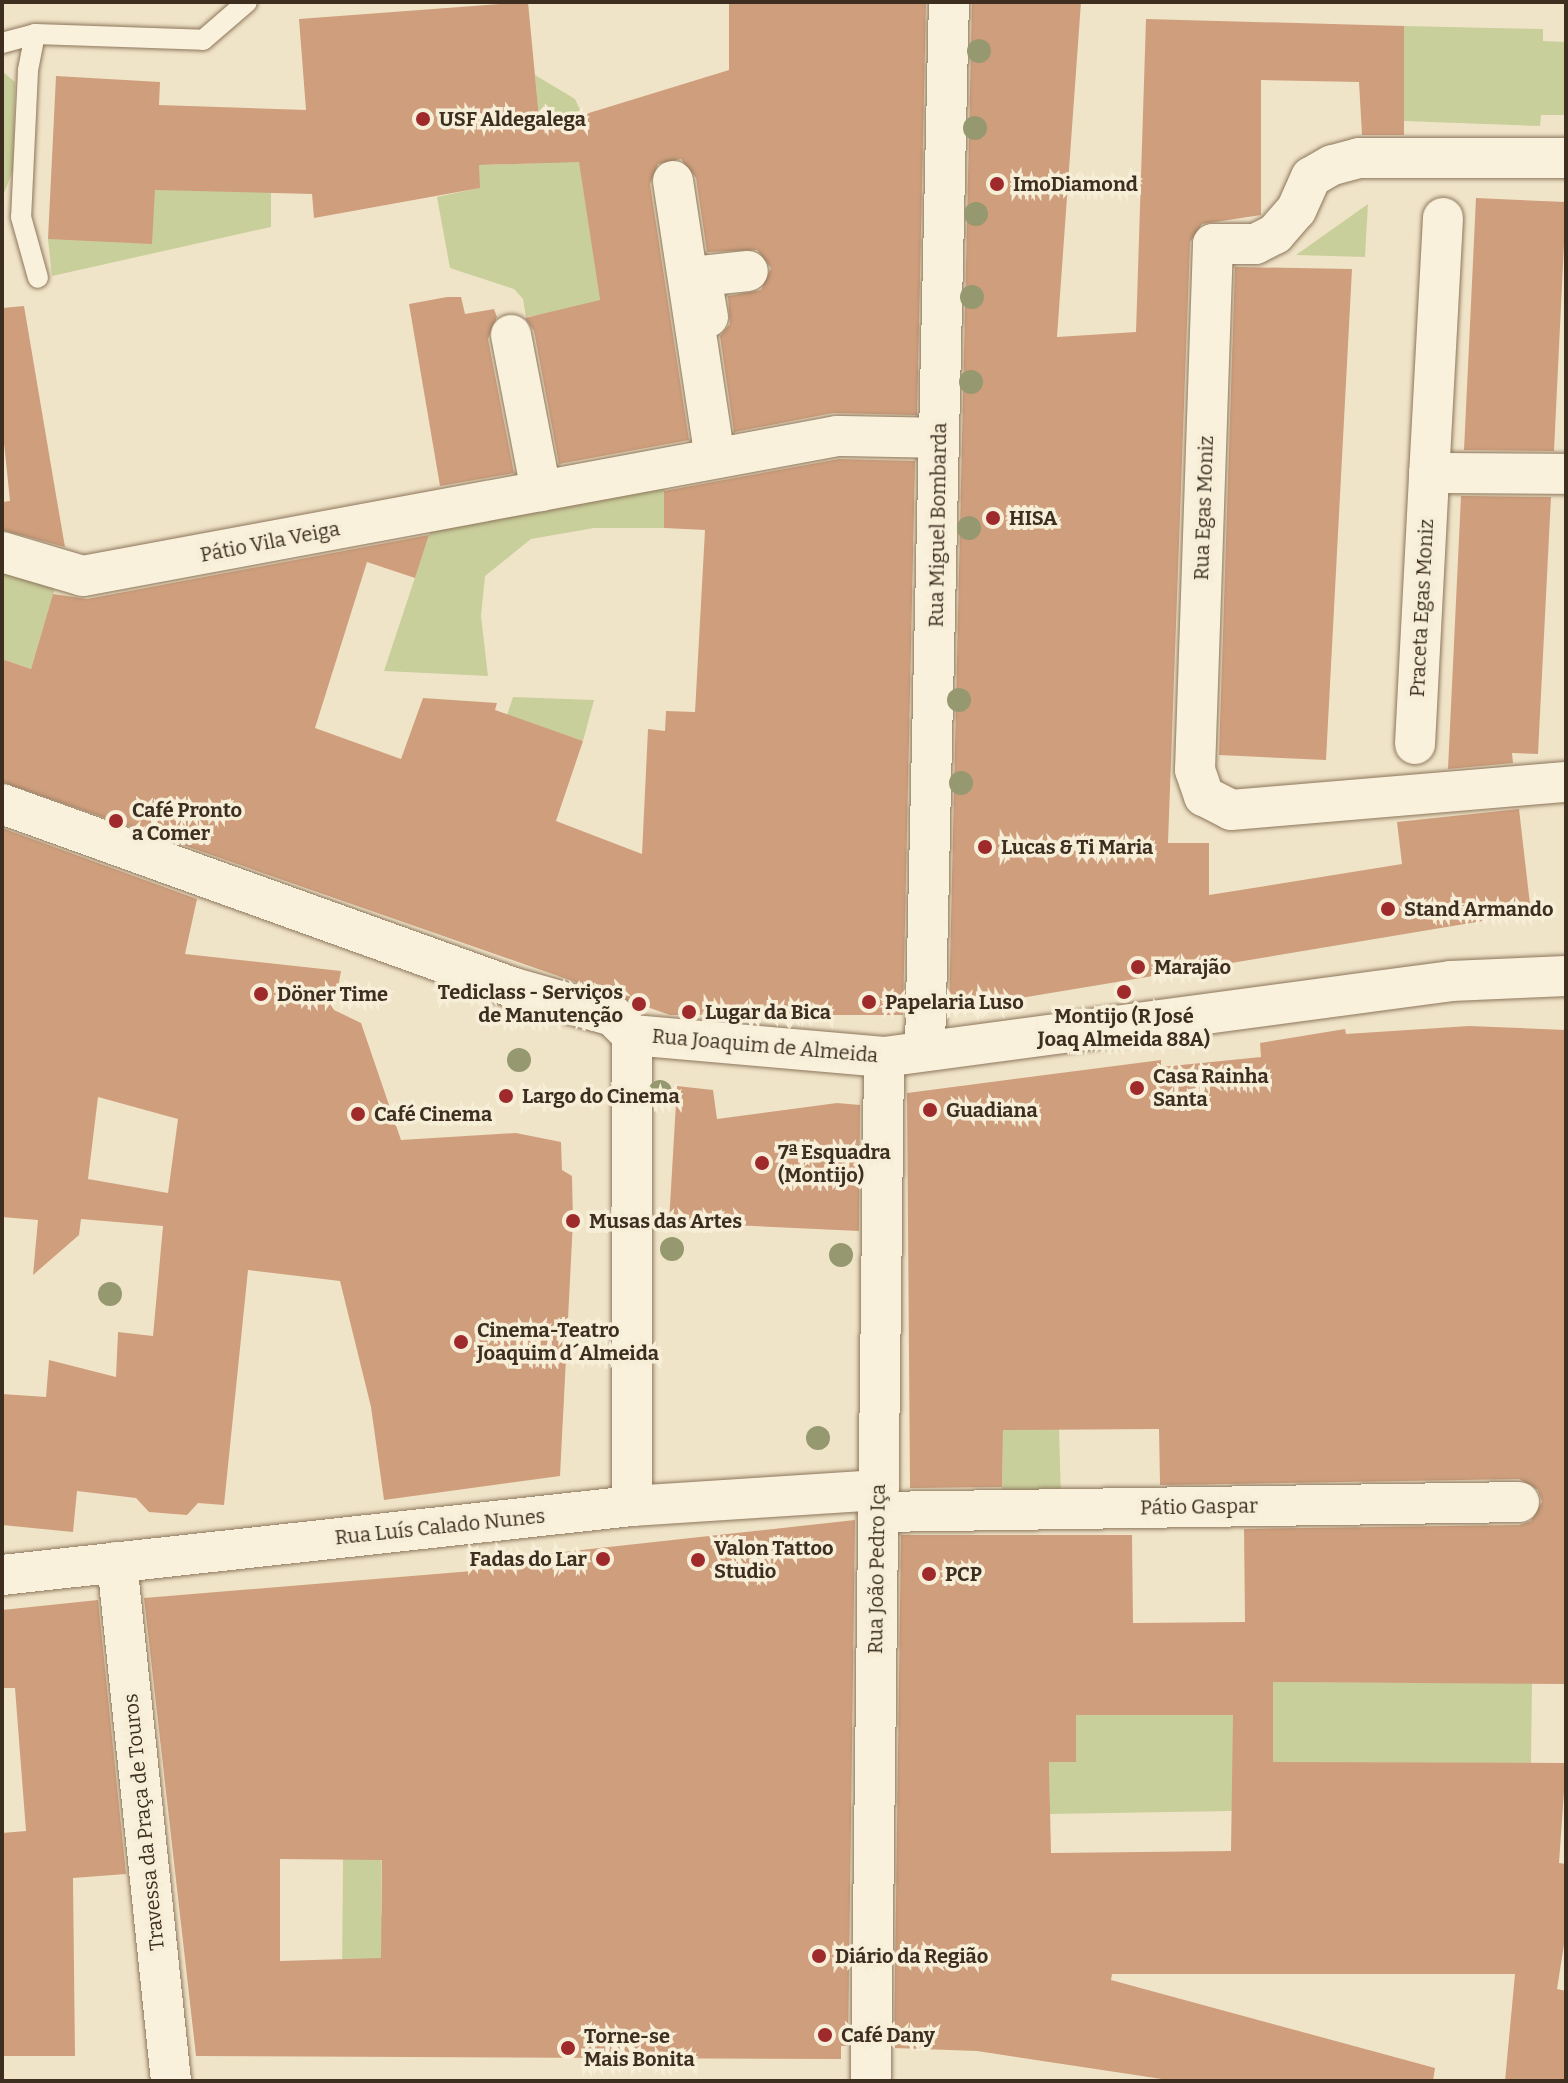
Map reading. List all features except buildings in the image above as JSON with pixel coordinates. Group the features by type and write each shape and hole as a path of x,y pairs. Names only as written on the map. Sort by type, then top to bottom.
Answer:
{"street":[{"name":"Rua Miguel Bombarda","path":"925,1048 949,2"},
{"name":"Rua Egas Moniz","path":"1566,158 1359,158 1332,165 1311,177 1296,210 1275,234 1255,244 1213,244 1195,770 1204,796 1231,810 1566,782"},
{"path":"673,181 723,456"},
{"name":"Praceta Egas Moniz","path":"1415,744 1443,218"},
{"path":"723,456 701,276 748,271"},
{"path":"511,335 541,491"},
{"name":"Pátio Vila Veiga","path":"2,552 83,576 837,436 939,438"},
{"path":"1429,473 1566,474"},
{"name":"Rua Joaquim de Almeida","path":"2,804 514,988 613,1016 632,1035 884,1057 925,1048 1129,1027 1451,981 1566,976"},
{"path":"632,1035 632,1506"},
{"name":"Rua João Pedro Iça","path":"871,2081 884,1057"},
{"name":"Rua Luís Calado Nunes","path":"2,1575 632,1506 878,1501"},
{"name":"Pátio Gaspar","path":"878,1501 1519,1502"},
{"name":"Travessa da Praça de Touros","path":"117,1562 171,2081"}],"lane":[{"path":"2,43 35,34 203,40 247,2"},
{"path":"35,34 11,220 38,278"}],"green space":[{"path":"1404,26 1543,29 1543,41 1566,42 1566,115 1541,115 1540,126 1404,121"},
{"path":"2,71 15,82 13,170 2,198"},
{"path":"535,75 575,99 587,125 580,165 601,306 526,317 523,299 514,289 450,268 437,197 479,188 479,165 543,163"},
{"path":"159,123 271,193 271,227 52,276 48,239"},
{"path":"1368,204 1365,257 1296,255"},
{"path":"665,481 664,528 594,528 531,539 485,576 481,616 488,676 384,671 433,523"},
{"path":"2,569 55,588 31,669 2,659"},
{"path":"513,697 594,700 583,741 507,715"},
{"path":"1003,1382 1059,1428 1061,1497 1002,1500"},
{"path":"1273,1682 1532,1683 1531,1763 1232,1811 1050,1814 1049,1762 1076,1761 1076,1715 1273,1715"},
{"path":"382,1838 381,1914 448,1970 342,1980 343,1859"}],"place":[{"name":"USF Aldegalega","path":"423,119"},
{"name":"ImoDiamond","path":"997,184"},
{"name":"HISA","path":"993,518"},
{"name":"Café Pronto a Comer","path":"116,821"},
{"name":"Lucas & Ti Maria","path":"985,847"},
{"name":"Stand Armando","path":"1388,909"},
{"name":"Marajão","path":"1138,967"},
{"name":"Montijo (R José Joaq Almeida 88A)","path":"1124,992"},
{"name":"Döner Time","path":"261,994"},
{"name":"Papelaria Luso","path":"869,1002"},
{"name":"Tediclass - Serviços de Manutenção","path":"639,1004"},
{"name":"Lugar da Bica","path":"689,1012"},
{"name":"Casa Rainha Santa","path":"1137,1088"},
{"name":"Largo do Cinema","path":"506,1096"},
{"name":"Guadiana","path":"930,1110"},
{"name":"Café Cinema","path":"358,1114"},
{"name":"7ª Esquadra (Montijo)","path":"762,1163"},
{"name":"Musas das Artes","path":"573,1221"},
{"name":"Cinema-Teatro Joaquim d´Almeida","path":"461,1342"},
{"name":"Fadas do Lar","path":"603,1559"},
{"name":"Valon Tattoo Studio","path":"698,1560"},
{"name":"PCP","path":"929,1574"},
{"name":"Diário da Região","path":"819,1956"},
{"name":"Café Dany","path":"825,2035"},
{"name":"Torne-se Mais Bonita","path":"568,2048"}]}
